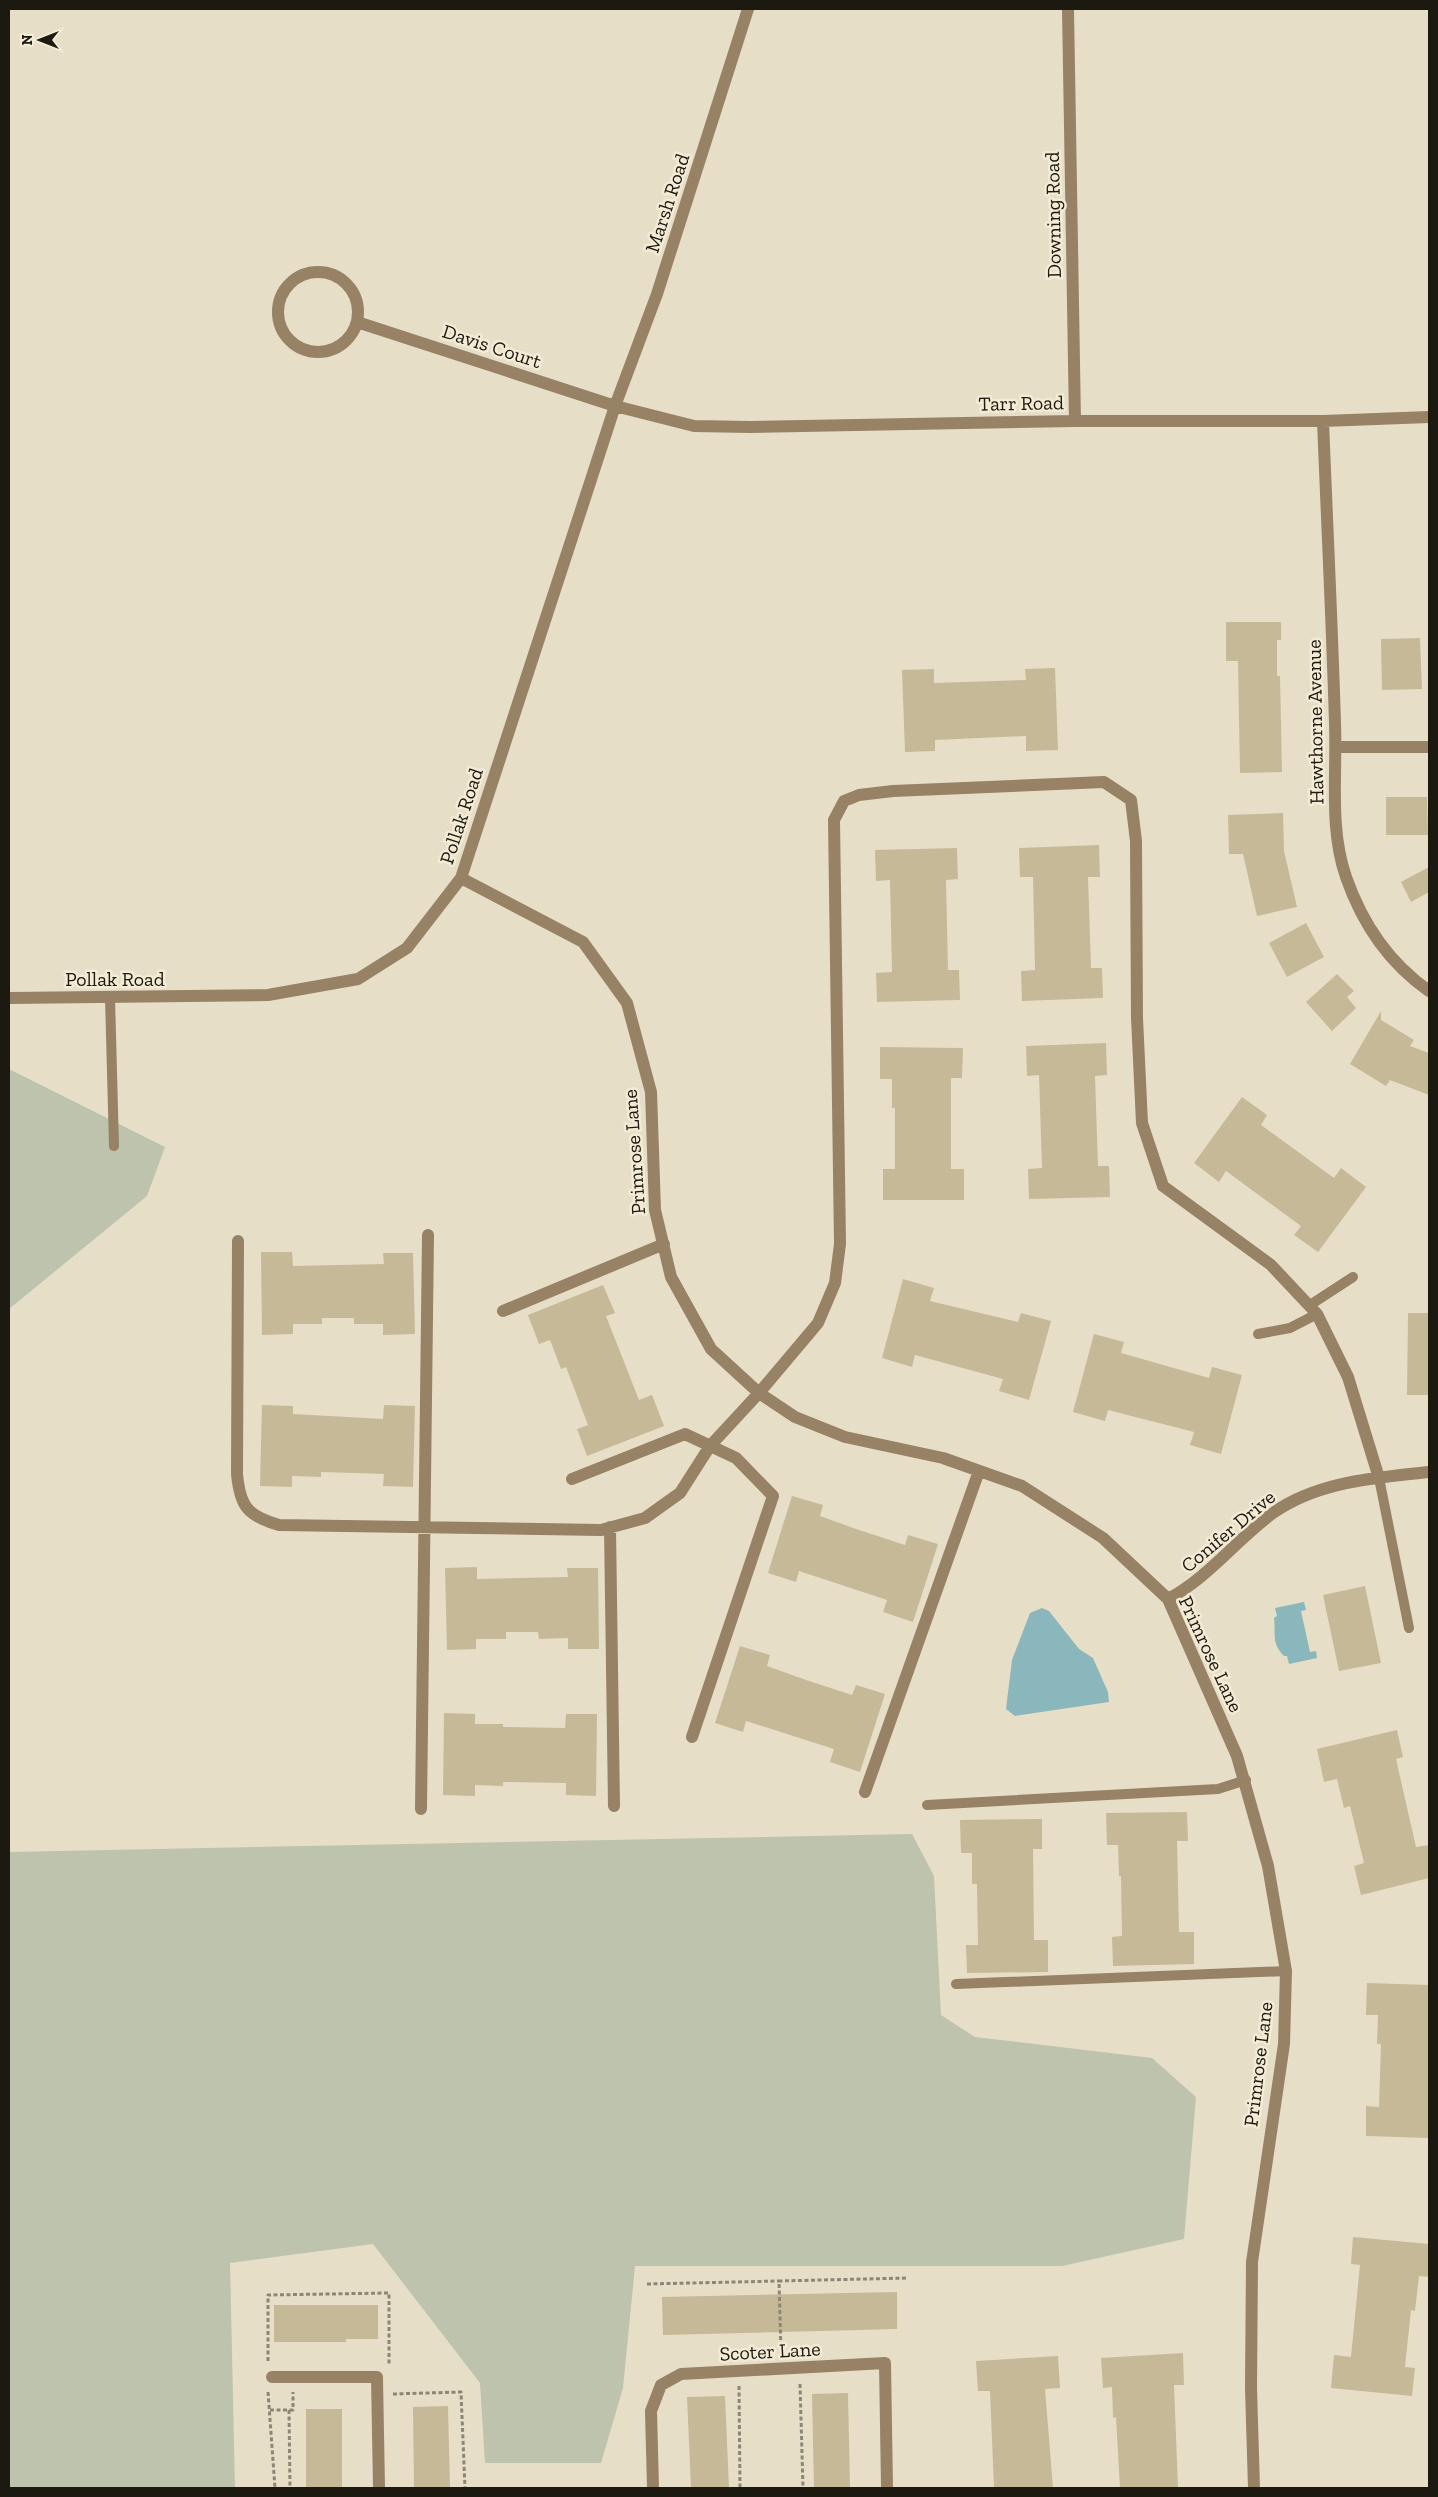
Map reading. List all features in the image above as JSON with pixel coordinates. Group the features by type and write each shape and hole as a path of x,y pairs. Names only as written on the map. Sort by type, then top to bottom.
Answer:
{"street":[{"name":"Marsh Road","path":"615,406 657,294 748,9"},
{"name":"Downing Road","path":"1068,9 1075,421"},
{"path":"311,272 325,272 337,276 348,284 355,296 358,309 357,322 347,339 330,350 317,353 304,350 292,344 283,334 278,321 277,308 280,295 288,284 299,276 311,272"},
{"name":"Davis Court","path":"357,322 615,406"},
{"name":"Tarr Road","path":"615,406 703,426 760,427 1075,421 1324,421 1429,417"},
{"name":"Pollak Road","path":"9,998 268,995 358,979 407,948 461,878 615,406"},
{"name":"Hawthorne Avenue","path":"1324,421 1336,747 1336,838 1346,876 1362,918 1391,958 1429,991"},
{"path":"1336,747 1429,747"},
{"path":"238,1241 239,1496 256,1518 279,1525 601,1530 645,1518 680,1493 710,1446 759,1393 818,1323 835,1283 840,1244 834,820 844,800 859,795 893,791 1104,782 1131,800 1136,841 1137,1018 1142,1123 1163,1186 1271,1264 1314,1310 1348,1377 1379,1478"},
{"name":"Primrose Lane","path":"461,878 583,942 627,1003 651,1092 656,1210 671,1277 711,1349 759,1393 795,1417 845,1436 943,1458 1022,1486 1103,1538 1168,1599 1246,1780 1268,1866 1286,1972 1284,2044 1252,2262 1254,2488"},
{"path":"421,1809 428,1235"},
{"path":"503,1311 664,1244"},
{"path":"572,1479 685,1434 736,1458 773,1496 692,1737"},
{"path":"865,1792 979,1471"},
{"name":"Conifer Drive","path":"1168,1599 1188,1589 1273,1513 1314,1490 1379,1478 1429,1472"},
{"path":"610,1527 614,1806"},
{"name":"Scoter Lane","path":"653,2488 651,2411 660,2385 681,2374 885,2363 887,2488"},
{"path":"269,2376 379,2371 379,2488"}],"lane":[{"path":"110,998 114,1146"},
{"path":"1258,1334 1290,1328 1352,1277"},
{"path":"1379,1478 1409,1628"},
{"path":"927,1806 1218,1789 1246,1780"},
{"path":"956,1984 1286,1972"}],"path":[{"path":"647,2284 908,2278"},
{"path":"779,2281 781,2369"},
{"path":"275,2488 270,2410 268,2295 389,2293 391,2365 379,2371"},
{"path":"800,2378 803,2488"},
{"path":"739,2382 740,2488"},
{"path":"289,2410 290,2488"}],"green space":[{"path":"9,1069 165,1147 147,1196 9,1309"},
{"path":"912,1834 934,1876 941,2015 975,2037 1152,2058 1196,2097 1184,2239 1062,2266 635,2266 623,2388 601,2463 485,2463 480,2383 373,2244 230,2263 235,2488 9,2488 9,1852"}],"water":[{"path":"1304,1602 1306,1610 1301,1611 1310,1652 1316,1651 1317,1658 1289,1664 1287,1656 1284,1656 1277,1647 1274,1618 1277,1616 1275,1608"},
{"path":"1042,1608 1049,1611 1079,1649 1093,1658 1108,1692 1109,1702 1015,1716 1006,1709 1012,1660 1030,1613"}],"building":[{"path":"1226,622 1281,622 1281,640 1277,640 1277,676 1280,676 1282,772 1240,773 1238,661 1226,661"},
{"path":"1420,638 1422,689 1382,690 1381,639"},
{"path":"1055,668 1058,750 1026,751 1026,736 935,740 935,751 905,752 902,670 934,669 934,683 1026,680 1025,669"},
{"path":"1386,797 1427,797 1428,835 1386,835"},
{"path":"1283,813 1284,851 1297,907 1257,916 1243,854 1229,854 1228,815"},
{"path":"1099,845 1100,877 1088,877 1091,968 1102,968 1103,998 1022,1001 1021,971 1035,970 1033,877 1020,877 1019,848"},
{"path":"957,848 958,879 946,880 948,970 959,970 960,1000 877,1002 876,973 892,972 890,880 876,881 875,850"},
{"path":"1429,867 1429,892 1411,902 1401,882"},
{"path":"1306,923 1324,957 1287,977 1269,943"},
{"path":"1337,974 1354,991 1347,997 1356,1008 1332,1031 1306,1002"},
{"path":"1381,1011 1381,1020 1414,1040 1410,1046 1429,1053 1429,1095 1390,1080 1386,1086 1350,1064"},
{"path":"1106,1043 1107,1075 1095,1076 1098,1166 1109,1166 1110,1197 1029,1199 1028,1169 1042,1168 1039,1075 1027,1076 1026,1046"},
{"path":"880,1047 963,1048 962,1078 951,1078 951,1169 964,1169 964,1200 883,1200 883,1169 895,1169 895,1108 892,1108 892,1079 880,1079"},
{"path":"1242,1097 1267,1115 1261,1125 1334,1178 1341,1168 1366,1187 1318,1252 1294,1235 1301,1226 1226,1171 1219,1182 1194,1163"},
{"path":"261,1252 292,1252 293,1266 384,1264 383,1253 413,1253 415,1334 383,1335 383,1324 354,1324 354,1318 322,1318 322,1324 293,1324 293,1334 262,1335"},
{"path":"903,1279 934,1288 930,1301 1018,1322 1021,1313 1051,1321 1029,1400 999,1391 1003,1379 915,1355 912,1367 882,1358"},
{"path":"603,1285 615,1313 606,1316 639,1400 652,1395 664,1426 587,1456 577,1429 588,1425 566,1367 561,1369 550,1340 539,1344 528,1315"},
{"path":"1408,1313 1429,1313 1429,1395 1407,1395"},
{"path":"1094,1334 1124,1342 1121,1353 1209,1378 1212,1367 1242,1375 1221,1454 1190,1445 1194,1432 1108,1410 1105,1421 1073,1412"},
{"path":"262,1405 293,1406 293,1414 383,1419 384,1405 415,1406 413,1487 383,1486 384,1474 321,1472 321,1477 292,1476 292,1487 260,1486"},
{"path":"792,1496 823,1505 820,1516 859,1530 905,1545 908,1535 938,1544 913,1622 883,1612 887,1600 799,1571 796,1582 768,1573"},
{"path":"477,1567 477,1579 568,1577 567,1568 598,1568 599,1649 568,1649 568,1638 539,1639 538,1632 506,1632 506,1639 476,1639 476,1649 447,1650 445,1568"},
{"path":"1365,1586 1381,1663 1339,1671 1323,1595"},
{"path":"740,1646 770,1655 767,1666 806,1680 852,1695 856,1685 885,1694 860,1772 830,1762 834,1749 746,1721 743,1732 715,1723"},
{"path":"444,1713 475,1714 475,1724 503,1724 503,1727 565,1728 566,1714 597,1714 596,1796 566,1795 566,1783 503,1782 503,1786 475,1785 475,1796 443,1795"},
{"path":"1397,1730 1403,1757 1396,1759 1416,1847 1429,1845 1429,1878 1361,1895 1354,1866 1364,1863 1350,1806 1344,1808 1337,1779 1324,1782 1317,1749"},
{"path":"1187,1812 1188,1841 1177,1841 1179,1932 1194,1932 1194,1964 1113,1966 1112,1937 1122,1936 1121,1876 1119,1876 1118,1845 1107,1845 1106,1813"},
{"path":"1042,1819 1042,1849 1033,1849 1034,1940 1048,1940 1048,1972 967,1973 966,1945 978,1945 977,1884 972,1884 972,1853 961,1853 960,1820"},
{"path":"1367,1983 1429,1985 1429,2138 1366,2136 1366,2106 1379,2107 1381,2044 1377,2044 1378,2015 1366,2015"},
{"path":"1353,2237 1429,2244 1429,2277 1419,2276 1415,2311 1411,2310 1405,2367 1415,2368 1412,2396 1331,2388 1334,2355 1351,2357 1360,2265 1351,2264"},
{"path":"897,2292 897,2329 663,2335 662,2297"},
{"path":"274,2305 378,2305 378,2339 346,2339 346,2342 274,2342"},
{"path":"1183,2353 1184,2385 1174,2385 1178,2488 1120,2488 1116,2417 1113,2418 1112,2387 1103,2388 1101,2358"},
{"path":"1058,2356 1060,2388 1045,2389 1053,2488 994,2488 990,2391 978,2391 976,2361"},
{"path":"848,2393 850,2488 814,2488 812,2394"},
{"path":"725,2396 729,2488 691,2488 687,2397"},
{"path":"448,2406 450,2488 414,2488 413,2407"},
{"path":"306,2409 342,2409 342,2488 306,2488"}]}
